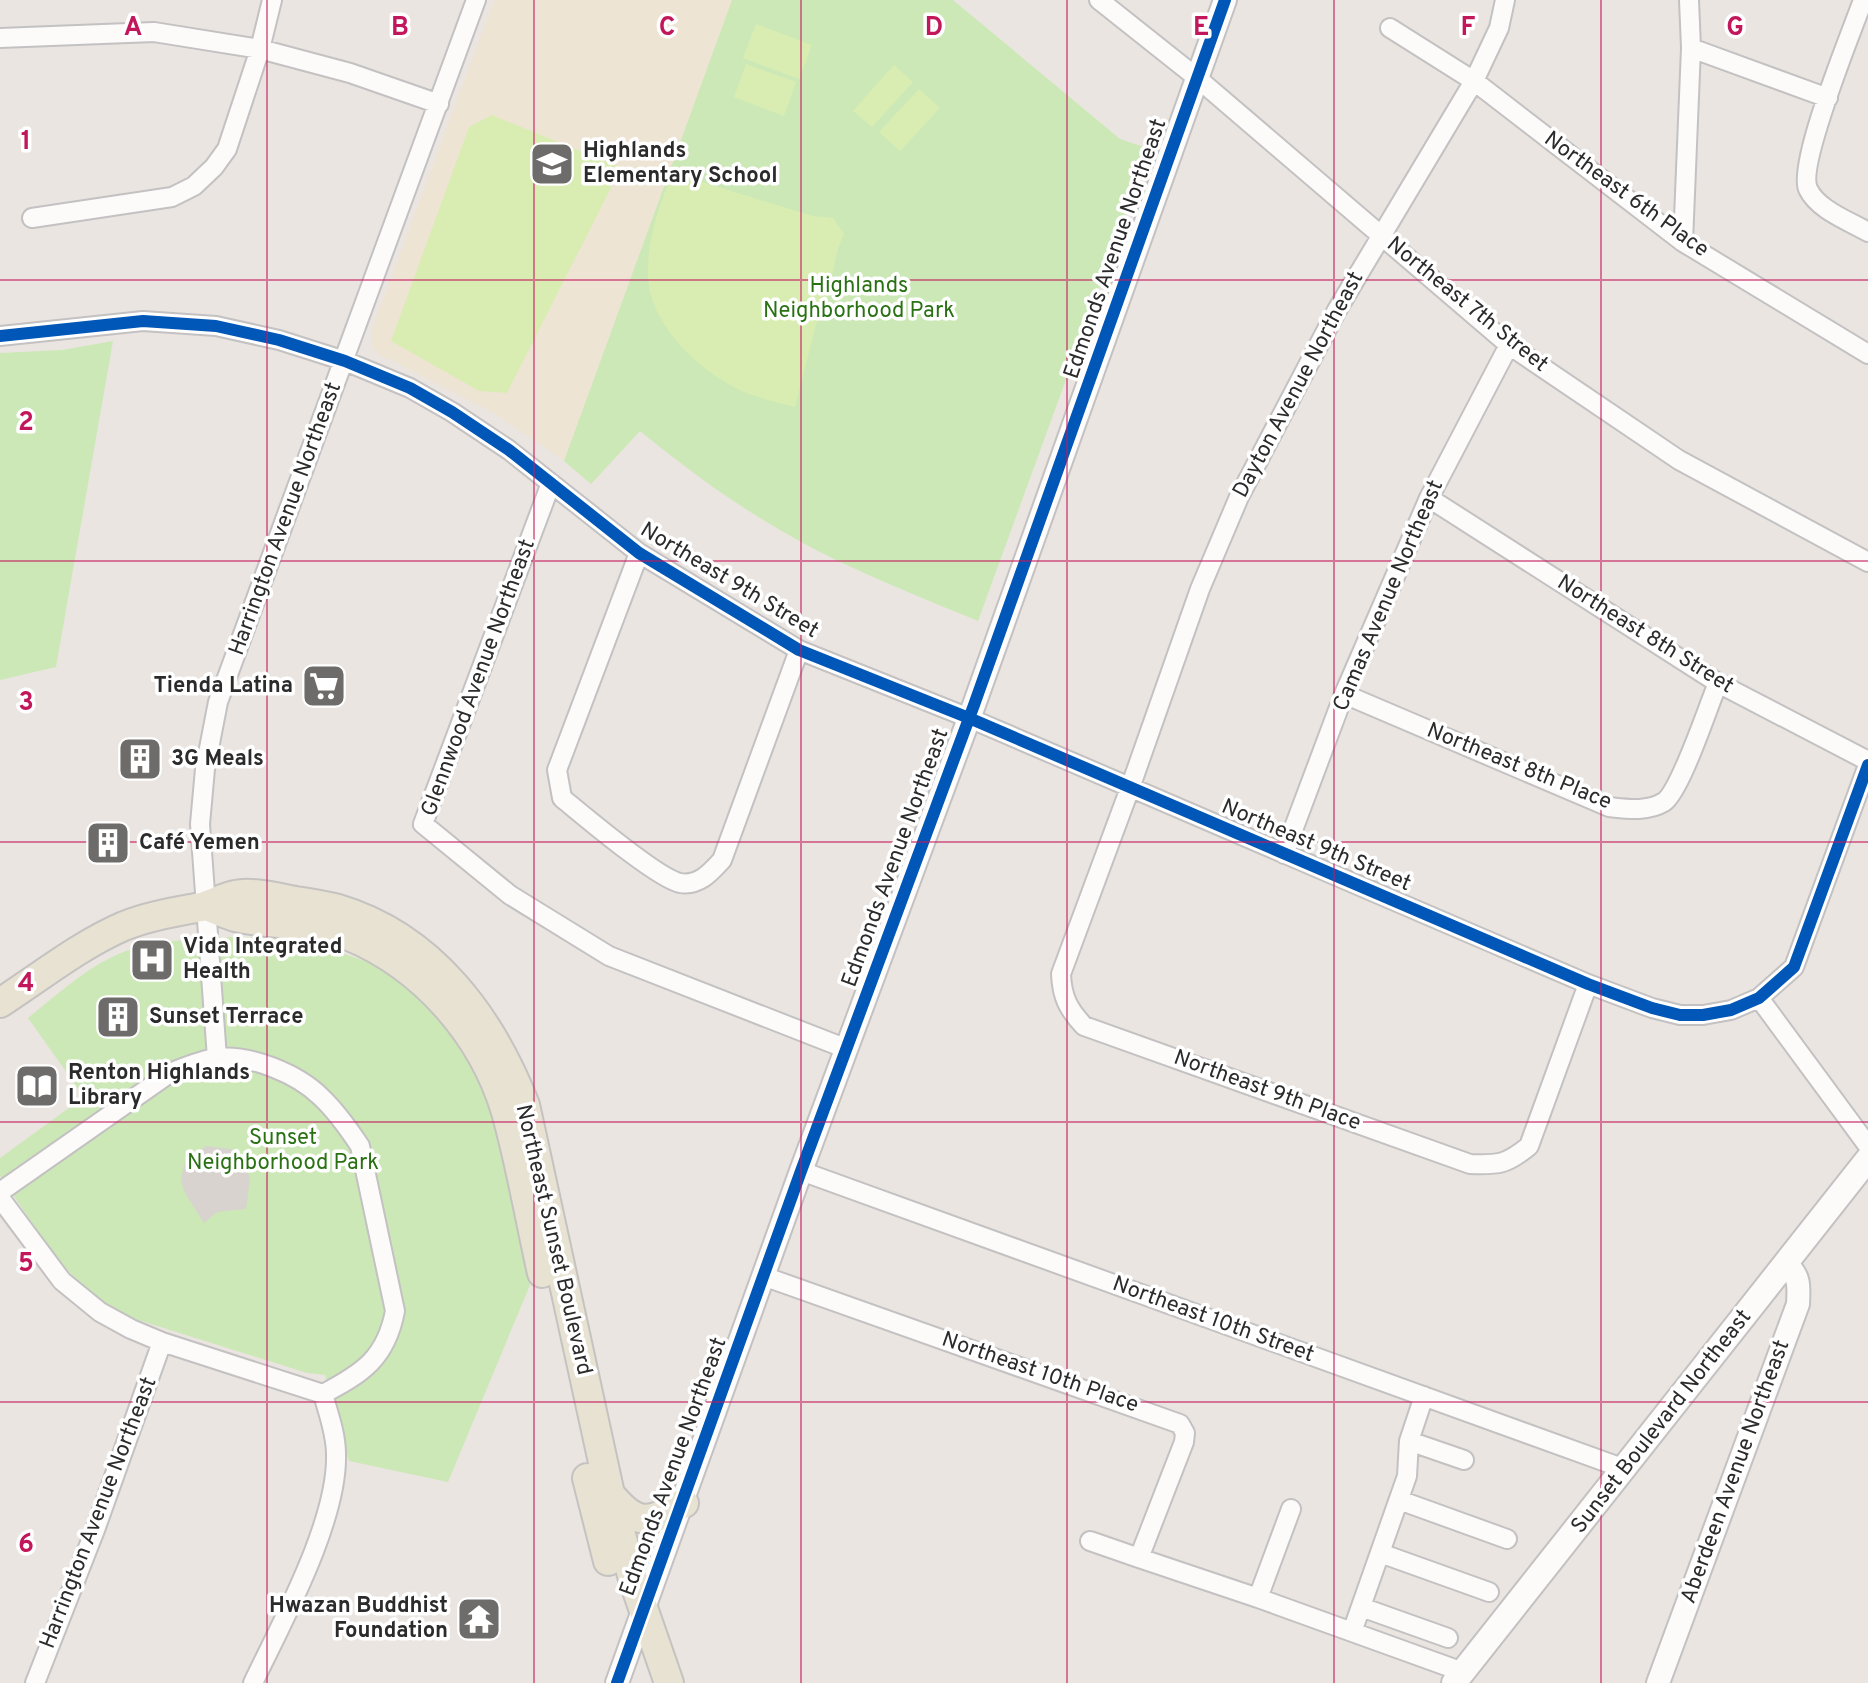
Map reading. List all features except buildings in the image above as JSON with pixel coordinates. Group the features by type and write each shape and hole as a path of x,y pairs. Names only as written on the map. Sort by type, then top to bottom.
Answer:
{"main road":[{"name":"Northeast Sunset Boulevard","path":"0,1003 87,946 124,926 206,906 238,894 334,908 395,936 443,973 472,1004 510,1067 525,1105 610,1494 633,1579 669,1683"},
{"name":"Northeast Sunset Boulevard","path":"206,906 234,917 290,923 349,936 404,967 429,988 456,1016 475,1045 506,1110 591,1496 614,1583 651,1683"},
{"path":"349,936 361,935 401,953 416,950"},
{"name":"Sunset Boulevard Northeast","path":"1458,1678 1868,1159"},
{"path":"610,1494 626,1514 642,1519 662,1516 684,1503"}],"street":[{"path":"32,218 172,197 194,186 227,149 260,49 272,0"},
{"name":"Harrington Avenue Northeast","path":"217,1058 200,824 205,769 218,702 476,0"},
{"name":"Northeast 7th Street","path":"1099,0 1196,77 1509,345 1679,460 1868,562"},
{"name":"Edmonds Avenue Northeast","path":"617,1683 801,1171 969,718 1225,0"},
{"name":"Dayton Avenue Northeast","path":"1130,788 1200,589 1239,497 1379,235 1474,81 1499,28 1505,0"},
{"path":"1683,242 1691,48 1689,0"},
{"path":"1863,0 1807,164 1808,188 1823,206 1868,232"},
{"name":"Northeast 6th Place","path":"1390,28 1474,81 1683,242 1868,354"},
{"path":"0,38 154,32 260,49 350,73 439,104"},
{"path":"1691,48 1828,98"},
{"name":"Northeast 9th Street","path":"0,336 143,321 216,326 279,340 345,361 410,388 452,412 509,450 639,553 799,650 969,718 1588,984 1652,1008 1680,1015 1703,1015 1731,1010 1759,998"},
{"name":"Camas Avenue Northeast","path":"1284,854 1344,694 1429,498 1509,345"},
{"name":"Glennwood Avenue Northeast","path":"551,483 423,824 510,895 609,956 847,1049"},
{"name":"Northeast 8th Street","path":"1429,498 1718,683 1868,763"},
{"path":"639,553 557,770 562,798 653,868 680,883 703,880 722,860 799,650"},
{"name":"Northeast 8th Place","path":"1344,694 1609,807 1630,810 1650,808 1667,800 1678,784 1718,683"},
{"path":"1868,763 1794,967 1759,998 1868,1146"},
{"name":"Northeast 9th Place","path":"1130,788 1061,974 1062,993 1069,1010 1084,1026 1470,1164 1492,1164 1512,1160 1529,1146 1588,984"},
{"path":"217,1058 237,1058 266,1065 319,1094 360,1146 395,1311 392,1330 371,1364 323,1394 162,1342 131,1329 80,1298 62,1281 0,1195 170,1073 217,1058"},
{"name":"Northeast 10th Street","path":"801,1171 1625,1469"},
{"name":"Aberdeen Avenue Northeast","path":"1658,1683 1798,1304 1800,1283 1795,1271 1786,1264"},
{"name":"Northeast 10th Place","path":"763,1276 1180,1424 1185,1433 1184,1442 1139,1558"},
{"name":"Harrington Avenue Northeast","path":"35,1683 95,1530 162,1342"},
{"path":"253,1683 291,1605 329,1505 336,1455 323,1394"},
{"path":"1352,1632 1407,1476 1409,1441 1424,1396"},
{"path":"1409,1441 1464,1460"},
{"path":"1399,1500 1507,1539"},
{"path":"1258,1598 1291,1509"},
{"path":"1090,1541 1352,1632 1458,1678"},
{"path":"1380,1553 1489,1592"},
{"path":"1361,1607 1448,1638"}],"shaded area":[{"name":"Highlands Elementary School","path":"494,0 732,0 564,461 497,415 380,356 372,346 372,329"},
{"path":"207,1146 231,1149 244,1159 250,1179 246,1209 217,1212 204,1223 181,1181 184,1165 192,1153"}],"green space":[{"name":"Highlands Neighborhood Park","path":"732,0 953,0 1120,139 1150,149 978,621 853,568 784,533 710,485 640,431 591,484 564,461"},
{"path":"756,24 812,45 799,79 743,58"},
{"path":"746,64 796,82 784,116 734,97"},
{"path":"894,65 913,82 872,127 853,111"},
{"path":"919,89 940,108 900,151 879,132"},
{"path":"492,115 621,168 507,393 479,391 391,341 469,127"},
{"path":"673,173 812,216 833,218 844,234 827,298 819,313 795,407 747,393 713,374 681,346 658,312 648,275 650,248 659,210"},
{"path":"113,341 56,667 0,680 0,353 62,350"},
{"name":"Sunset Neighborhood Park","path":"270,937 321,946 368,962 414,989 475,1060 503,1141 530,1285 448,1482 349,1461 325,1375 307,1373 119,1314 67,1270 0,1176 0,1158 84,1097 28,1018 87,972 126,951 164,942"}],"cycle path":[{"path":"617,1683 801,1171 974,705 1225,0"},
{"path":"0,336 143,321 216,326 279,340 345,361 410,388 452,412 509,450 639,553 799,650 969,718 1588,984 1680,1015 1731,1010 1759,998 1794,967 1868,765"}],"place":[{"name":"Highlands Elementary School","path":"552,164"},
{"name":"Tienda Latina","path":"324,686"},
{"name":"3G Meals","path":"140,759"},
{"name":"Café Yemen","path":"108,843"},
{"name":"Vida Integrated Health","path":"152,960"},
{"name":"Sunset Terrace","path":"118,1017"},
{"name":"Renton Highlands Library","path":"37,1086"},
{"name":"Hwazan Buddhist Foundation","path":"479,1619"}]}
